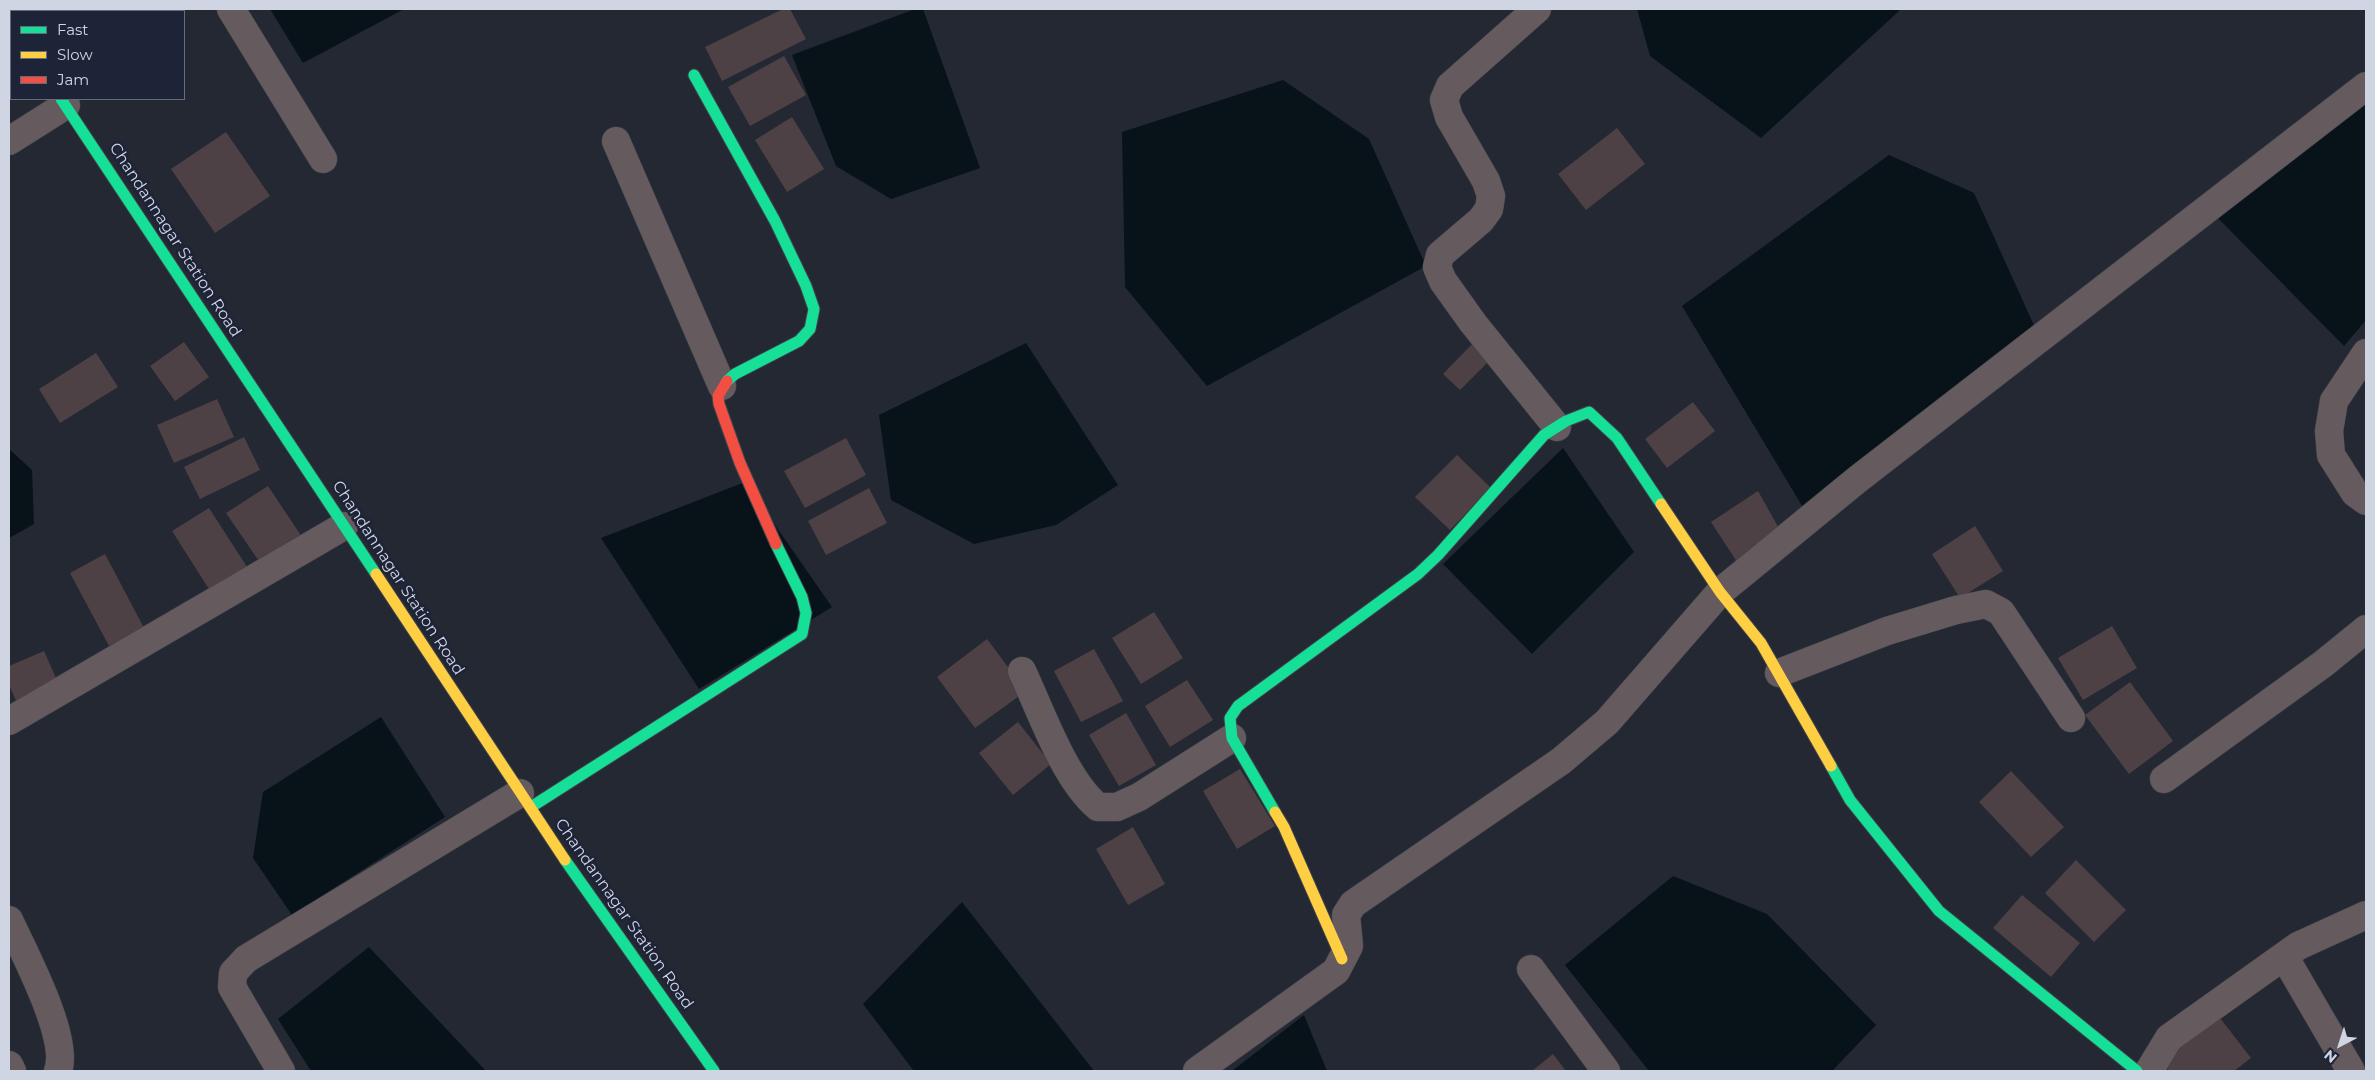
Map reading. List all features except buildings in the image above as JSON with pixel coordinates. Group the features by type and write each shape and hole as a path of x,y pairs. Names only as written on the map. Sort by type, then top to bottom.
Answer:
{"street":[{"path":"231,9 323,159"},
{"path":"1537,9 1450,86 1444,100 1449,117 1486,182 1491,196 1489,209 1481,220 1440,255 1437,267 1443,281 1474,323 1557,427"},
{"path":"281,1071 232,988 233,973 246,959 525,800 802,634 806,612 802,597 733,445 717,397 722,386 740,372 798,343 808,330 814,314 807,290 786,244 694,75"},
{"path":"1198,1071 1336,971 1349,946 1346,915 1353,904 1561,761 1607,722 1720,592 1858,479 2366,86"},
{"path":"9,141 64,102"},
{"name":"Chandannagar Station Road","path":"64,102 594,903 714,1071"},
{"path":"616,141 722,386"},
{"path":"2366,353 2334,401 2329,431 2331,455 2355,493 2366,501"},
{"path":"1342,960 1284,827 1232,738 1230,718 1238,706 1418,574 1438,555 1544,435 1566,421 1590,412 1617,438 1720,592 1761,643 1850,800 1901,866 1939,911 2138,1071"},
{"path":"9,721 344,526"},
{"path":"1779,673 1887,631 1956,610 1986,604 2001,612 2071,718"},
{"path":"2164,778 2322,664 2366,629"},
{"path":"1022,671 1069,770 1088,798 1098,807 1117,807 1139,797 1232,738"},
{"path":"2149,1071 2169,1038 2298,946 2366,915"},
{"path":"9,920 46,1004 58,1039 61,1064 58,1071"},
{"path":"2284,956 2351,1071"},
{"path":"1531,969 1606,1071"},
{"path":"9,1065 12,1071"}],"shaded area":[{"path":"270,9 404,9 303,63"},
{"path":"915,9 923,9 980,168 891,199 836,166 792,55"},
{"path":"1637,9 1899,9 1899,11 1761,138 1650,56"},
{"path":"1283,80 1369,139 1426,266 1207,386 1125,287 1122,132"},
{"path":"2366,101 2366,320 2344,346 2213,213"},
{"path":"1889,155 1974,193 2046,352 1804,509 1682,306"},
{"path":"1026,343 1118,485 1056,525 974,544 891,500 879,415"},
{"path":"1563,448 1634,552 1532,654 1443,564"},
{"path":"9,449 32,470 34,524 9,538"},
{"path":"745,482 832,607 699,689 601,538"},
{"path":"381,717 445,817 292,915 253,858 263,792"},
{"path":"1673,876 1767,914 1876,1025 1832,1071 1649,1071 1565,965"},
{"path":"962,902 1094,1071 914,1071 863,1004"},
{"path":"369,947 486,1071 311,1071 278,1019"},
{"path":"1304,1015 1327,1071 1232,1071"}],"traffic: fast":[{"path":"694,75 775,221 806,286 814,309 810,329 799,341 735,374 727,381"},
{"path":"62,100 376,574"},
{"path":"1275,812 1232,738 1230,718 1238,706 1418,574 1438,555 1544,435 1566,421 1589,412 1617,438 1661,504"},
{"path":"531,807 802,634 806,613 802,597 776,544"},
{"path":"1831,766 1850,800 1939,911 2137,1071"},
{"path":"565,860 714,1071"}],"traffic: slow":[{"path":"1661,504 1720,592 1761,643 1831,766"},
{"path":"376,574 565,860"},
{"path":"1275,812 1284,827 1342,959"}],"traffic: jam":[{"path":"727,381 718,396 719,404 740,463 776,544"}]}
